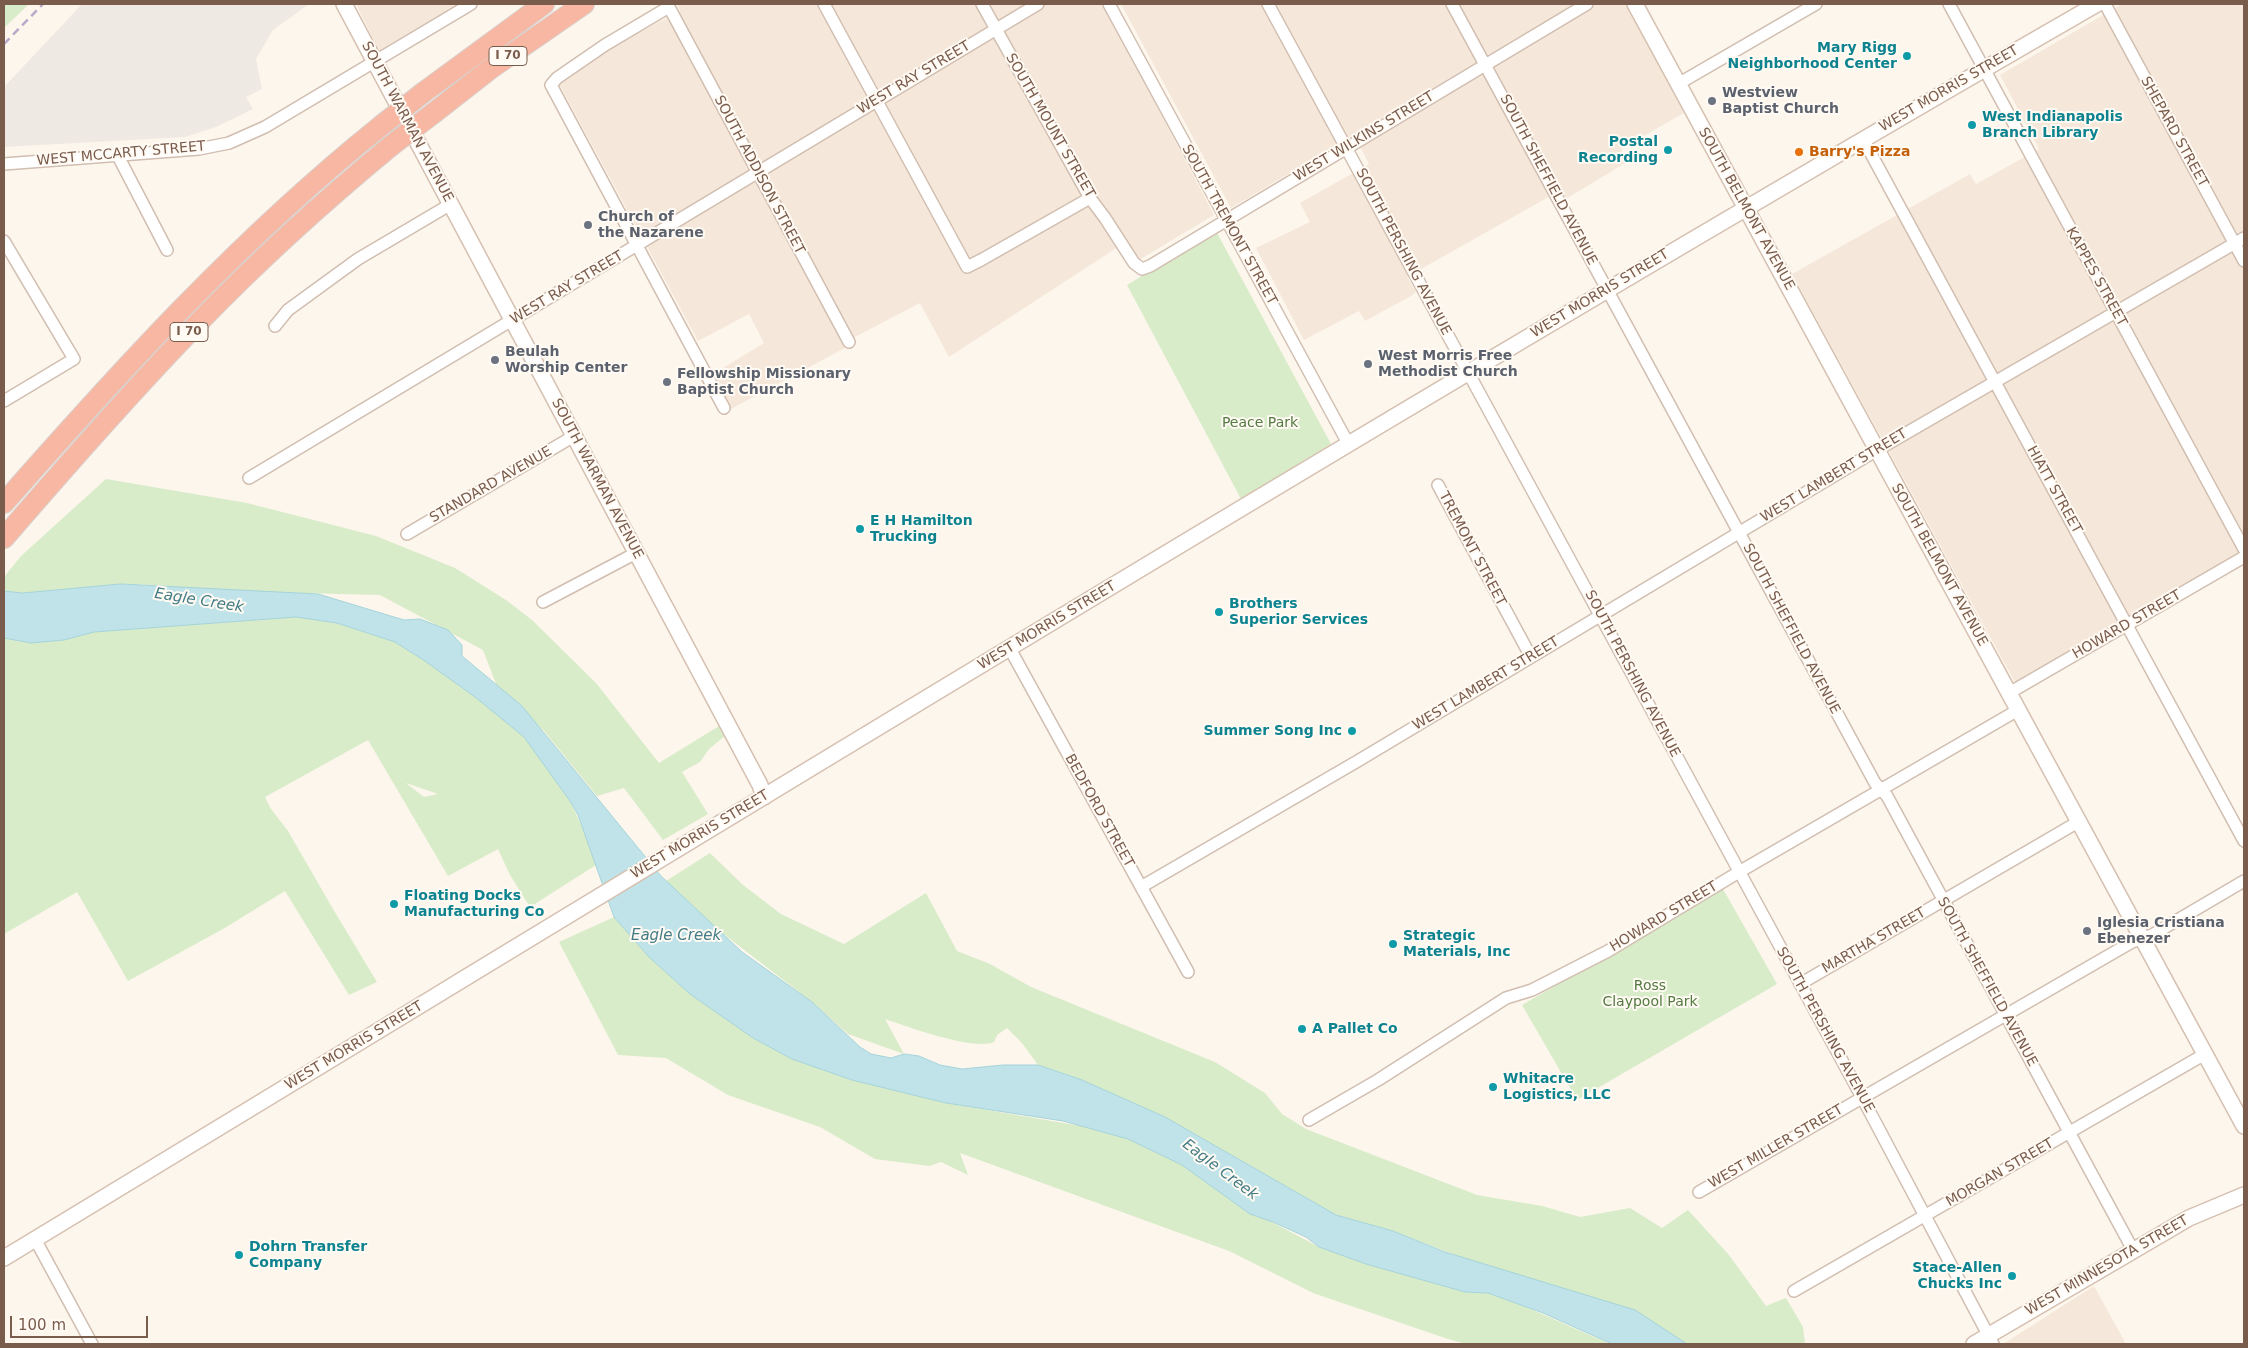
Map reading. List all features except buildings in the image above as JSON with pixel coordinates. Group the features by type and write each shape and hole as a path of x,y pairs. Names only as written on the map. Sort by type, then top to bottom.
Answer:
{"highway":[{"name":"I 70","path":"4,504 144,347 210,279 294,200 424,92 544,4"},
{"name":"I 70","path":"4,537 146,377 210,311 296,229 392,145 434,112 490,69 584,4"}],"main road":[{"name":"SOUTH WARMAN AVENUE","path":"344,4 760,785 764,797"},
{"name":"SOUTH BELMONT AVENUE","path":"1634,4 2244,1126"},
{"name":"WEST MORRIS STREET","path":"4,1258 674,851 1607,290 2096,4"},
{"name":"WEST MINNESOTA STREET","path":"1974,1344 1991,1340 2134,1250 2189,1218 2244,1195"}],"street":[{"name":"WEST MCCARTY STREET","path":"4,164 199,149 241,139 265,128 471,4"},
{"path":"824,4 967,267 1090,198"},
{"name":"SOUTH MOUNT STREET","path":"982,4 1090,198 1134,263 1142,269"},
{"name":"WEST RAY STREET","path":"249,478 1038,4"},
{"name":"SOUTH TREMONT STREET","path":"1109,4 1349,445"},
{"name":"SOUTH PERSHING AVENUE","path":"1268,4 1862,1098 1991,1340"},
{"name":"SOUTH SHEFFIELD AVENUE","path":"1452,4 1875,784 1887,796 2134,1250"},
{"name":"WEST WILKINS STREET","path":"1142,269 1150,266 1587,4"},
{"path":"1678,84 1816,4"},
{"name":"KAPPES STREET","path":"1949,4 2244,549"},
{"name":"SHEPARD STREET","path":"2105,4 2240,240 2244,261"},
{"name":"SOUTH ADDISON STREET","path":"636,246 551,85 557,78 605,45 670,7 849,342"},
{"name":"HIATT STREET","path":"1863,139 2244,841"},
{"path":"118,156 167,250"},
{"path":"275,326 288,310 358,259 450,204"},
{"name":"WEST LAMBERT STREET","path":"1141,887 1254,823 1877,450 2240,240"},
{"path":"4,241 74,359 4,401"},
{"path":"636,246 724,408"},
{"name":"STANDARD AVENUE","path":"407,534 574,436"},
{"name":"TREMONT STREET","path":"1438,485 1531,657"},
{"path":"543,602 636,552"},
{"name":"HOWARD STREET","path":"2009,693 2244,557"},
{"name":"BEDFORD STREET","path":"1010,649 1188,972"},
{"name":"HOWARD STREET","path":"1309,1120 1378,1080 1506,998 1532,990 1608,951 1739,872 2018,710"},
{"name":"MARTHA STREET","path":"1800,984 2078,822"},
{"name":"WEST MILLER STREET","path":"1699,1192 2132,942 2152,935 2244,881"},
{"name":"MORGAN STREET","path":"1794,1291 2205,1054"},
{"path":"35,1239 92,1344"}],"shaded area":[{"path":"82,4 309,4 273,30 256,59 262,89 246,97 253,109 216,127 185,137 4,147 4,87"},
{"path":"356,4 457,4 379,51"},
{"path":"677,4 1103,4 1214,215 1129,266 1118,247 949,357 920,303 855,337 845,348 731,409 713,374 764,343 749,314 698,341 559,84 618,44 680,11"},
{"path":"1121,4 1574,4 1231,208"},
{"path":"1597,4 1627,4 1684,113 1621,149 1627,162 1564,200 1559,191 1407,277 1416,292 1411,296 1365,321 1359,311 1304,340 1256,248 1310,222 1300,203 1369,164 1359,145"},
{"path":"2122,4 2244,4 2244,550 2016,684 1792,274 1970,174 1976,184 2039,149 2000,75"},
{"path":"2094,1286 2126,1344 2003,1344"}],"green space":[{"path":"4,4 29,4 4,28"},
{"name":"Peace Park","path":"1216,231 1331,444 1241,499 1127,285"},
{"path":"106,479 247,503 376,536 455,568 506,600 532,620 596,683 659,763 719,726 725,736 709,749 700,762 682,772 708,814 663,840 624,788 597,796 544,731 496,684 483,650 380,595 221,591 121,584 22,593 4,591 4,577 21,556"},
{"path":"296,617 337,623 395,642 475,697 524,737 570,801 589,842 596,865 530,907 510,875 498,849 448,876 368,740 265,797 271,809 288,831 377,982 349,995 285,891 223,929 128,981 77,892 4,934 4,638 31,643 64,640 94,632","holes":["406,783 438,794 424,797"]},
{"path":"710,853 743,885 781,914 844,944 926,893 957,951 990,964 1031,987 1215,1062 1265,1093 1282,1114 1306,1129 1477,1195 1542,1206 1580,1217 1630,1208 1662,1228 1688,1210 1729,1255 1766,1306 1786,1298 1803,1327 1805,1344 1687,1344 1393,1231 1336,1215 1165,1117 1074,1077 1038,1065 1022,1043 1007,1028 997,1035 994,1042 984,1044 941,1037 885,1019 904,1054 848,1034 812,1002 717,929 666,881"},
{"name":"Ross Claypool Park","path":"1723,889 1777,984 1577,1100 1522,1005"},
{"path":"614,917 649,957 690,994 753,1038 792,1059 852,1080 946,1103 1081,1126 1128,1139 1182,1165 1250,1214 1268,1220 1319,1247 1366,1264 1465,1292 1488,1293 1526,1307 1610,1344 1466,1344 1448,1339 1313,1293 1229,1251 960,1153 968,1175 941,1162 929,1166 875,1159 820,1127 728,1095 666,1058 618,1055 559,942"}],"water":[{"name":"Eagle Creek","path":"121,584 318,594 404,620 420,619 448,630 462,645 462,656 522,706 661,876 742,952 812,1002 860,1047 871,1054 891,1058 904,1054 919,1056 940,1065 962,1069 1003,1065 1038,1065 1082,1080 1165,1117 1336,1215 1393,1231 1445,1252 1635,1310 1687,1344 1612,1344 1543,1313 1488,1293 1465,1292 1366,1264 1319,1247 1306,1237 1250,1214 1182,1165 1128,1139 1063,1121 946,1103 852,1080 792,1059 753,1038 690,994 649,957 614,917 578,815 524,737 475,697 395,642 337,623 296,617 94,632 64,640 31,643 4,638 4,591 22,593"}],"railway":[{"path":"4,44 43,4"}],"place":[{"name":"Mary Rigg Neighborhood Center","path":"1907,56"},
{"name":"Westview Baptist Church","path":"1712,101"},
{"name":"West Indianapolis Branch Library","path":"1972,125"},
{"name":"Postal Recording","path":"1668,150"},
{"name":"Barry's Pizza","path":"1799,152"},
{"name":"Church of the Nazarene","path":"588,225"},
{"name":"Beulah Worship Center","path":"495,360"},
{"name":"West Morris Free Methodist Church","path":"1368,364"},
{"name":"Fellowship Missionary Baptist Church","path":"667,382"},
{"name":"E H Hamilton Trucking","path":"860,529"},
{"name":"Brothers Superior Services","path":"1219,612"},
{"name":"Summer Song Inc","path":"1352,731"},
{"name":"Floating Docks Manufacturing Co","path":"394,904"},
{"name":"Iglesia Cristiana Ebenezer","path":"2087,931"},
{"name":"Strategic Materials, Inc","path":"1393,944"},
{"name":"A Pallet Co","path":"1302,1029"},
{"name":"Whitacre Logistics, LLC","path":"1493,1087"},
{"name":"Dohrn Transfer Company","path":"239,1255"},
{"name":"Stace-Allen Chucks Inc","path":"2012,1276"}]}
